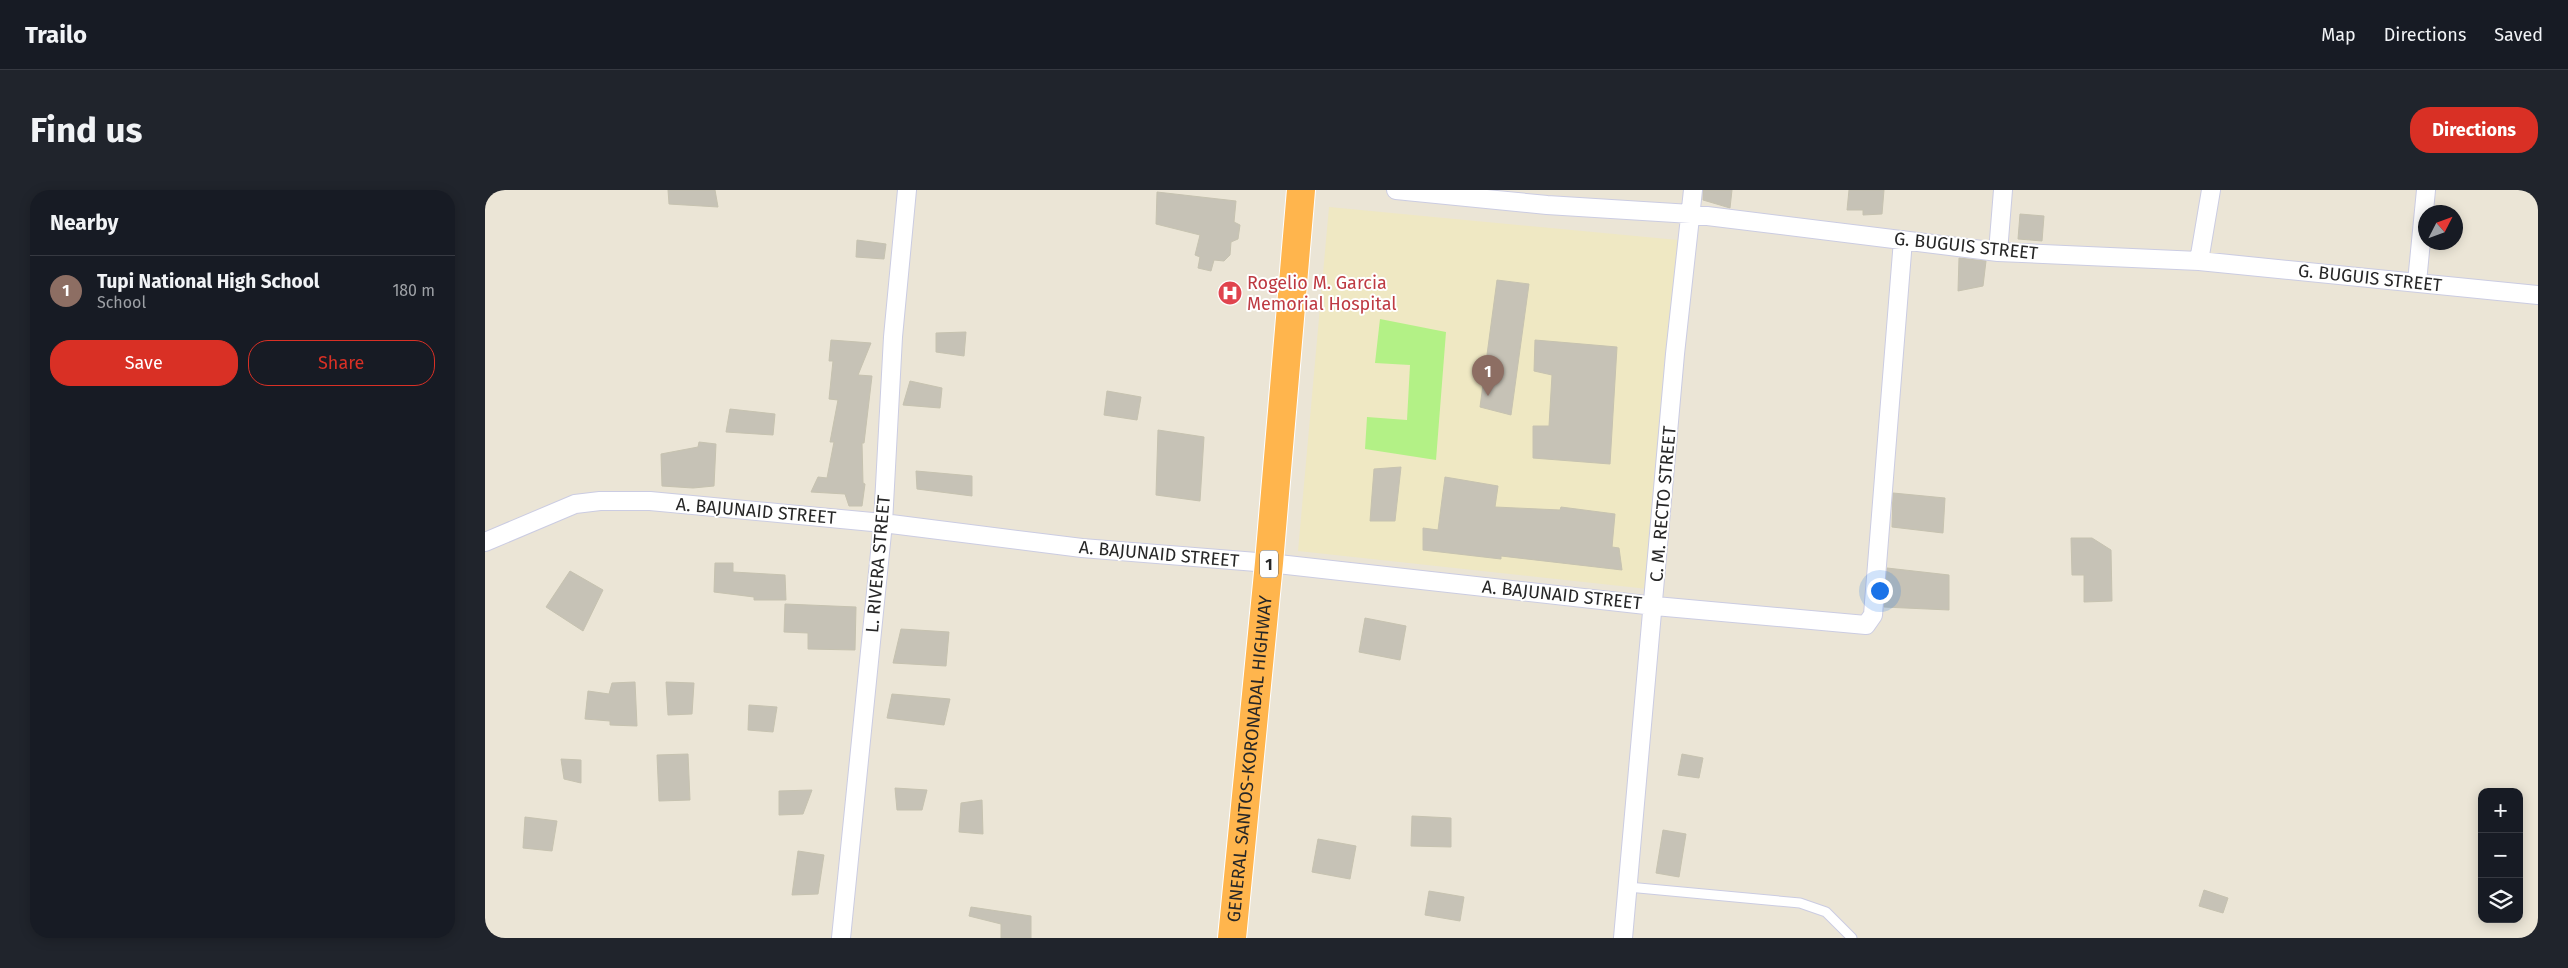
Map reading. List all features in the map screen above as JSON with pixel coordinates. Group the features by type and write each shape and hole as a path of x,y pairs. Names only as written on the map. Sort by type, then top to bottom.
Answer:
{"highway":[{"name":"GENERAL SANTOS-KORONADAL HIGHWAY","path":"1232,938 1269,563 1301,190"}],"street":[{"name":"L. RIVERA STREET","path":"841,938 883,523 893,337 907,190"},
{"name":"G. BUGUIS STREET","path":"1395,190 1547,206 1691,214 1998,252 2199,262 2538,295"},
{"name":"C. M. RECTO STREET","path":"1623,938 1655,606 1675,354 1693,190"},
{"path":"1998,252 2003,190"},
{"path":"2199,262 2211,190"},
{"path":"2417,282 2425,190"},
{"name":"A. BAJUNAID STREET","path":"485,542 575,504 599,501 689,504 883,523 1081,548 1269,563 1655,606 1863,626 1869,623 1873,616 1903,240"}],"lane":[{"path":"1628,887 1801,903 1827,912 1852,938"}],"shaded area":[{"path":"1329,207 1678,240 1648,589 1298,551"}],"green space":[{"path":"1380,319 1446,332 1436,460 1365,449 1367,417 1407,420 1410,365 1375,363"}],"building":[{"path":"668,190 715,190 718,207 669,204"},
{"path":"1703,190 1732,190 1730,208 1703,200"},
{"path":"1849,190 1884,190 1882,214 1863,215 1863,210 1847,210"},
{"path":"1157,192 1236,201 1234,222 1240,225 1238,239 1231,242 1230,255 1224,261 1214,260 1211,271 1198,268 1200,257 1195,255 1200,235 1156,224"},
{"path":"2020,214 2044,216 2042,241 2018,239"},
{"path":"857,240 886,244 884,259 856,257"},
{"path":"1959,258 1986,261 1983,286 1958,291"},
{"path":"1497,280 1529,284 1511,415 1480,407"},
{"path":"966,332 964,356 936,352 936,333"},
{"path":"831,340 871,343 858,375 872,376 864,443 862,443 863,483 865,484 862,506 849,506 845,494 811,492 818,477 827,478 834,442 830,442 838,400 829,399 833,361 829,361"},
{"path":"1535,340 1617,347 1610,464 1533,458 1533,426 1549,426 1552,375 1534,371"},
{"path":"910,381 942,388 940,408 903,405"},
{"path":"1107,391 1141,397 1137,420 1104,415"},
{"path":"730,409 775,414 773,435 726,432"},
{"path":"1158,430 1204,437 1200,501 1156,495"},
{"path":"699,442 716,444 714,486 693,488 662,486 661,454 698,447"},
{"path":"1401,467 1395,521 1370,521 1374,469"},
{"path":"916,471 972,476 972,496 917,489"},
{"path":"1445,477 1498,486 1495,507 1560,510 1561,507 1615,514 1612,547 1619,548 1622,570 1501,556 1501,559 1423,550 1423,528 1438,530"},
{"path":"1893,493 1945,498 1943,533 1892,527"},
{"path":"2071,538 2092,538 2111,550 2112,601 2084,602 2084,575 2072,575"},
{"path":"715,563 733,563 733,572 785,575 786,600 754,600 754,597 714,592"},
{"path":"1887,568 1949,575 1949,610 1884,607"},
{"path":"570,571 603,590 583,631 546,607"},
{"path":"785,604 856,607 855,650 808,649 808,633 784,632"},
{"path":"1365,618 1406,626 1400,660 1359,652"},
{"path":"901,629 949,632 946,666 893,663"},
{"path":"635,682 637,726 610,725 610,721 585,719 588,691 609,694 612,683"},
{"path":"666,682 694,683 692,714 668,715"},
{"path":"892,694 950,699 944,725 887,718"},
{"path":"749,705 777,707 773,732 748,730"},
{"path":"688,754 690,800 659,801 657,755"},
{"path":"1682,754 1703,758 1699,778 1678,775"},
{"path":"561,759 581,760 581,783 564,779"},
{"path":"895,788 927,790 922,810 897,810"},
{"path":"812,790 803,814 779,815 779,791"},
{"path":"982,800 983,834 959,832 961,803"},
{"path":"1412,816 1451,818 1451,847 1411,846"},
{"path":"525,817 557,821 552,851 523,848"},
{"path":"1663,830 1686,834 1679,877 1656,873"},
{"path":"1318,839 1356,846 1350,879 1312,872"},
{"path":"798,851 824,855 818,894 792,895"},
{"path":"2204,890 2228,898 2223,913 2199,906"},
{"path":"1429,891 1464,897 1460,921 1425,915"},
{"path":"971,907 1031,916 1031,938 1001,938 1001,924 969,916"}],"place":[{"name":"Rogelio M. Garcia Memorial Hospital","path":"1230,293"},
{"name":"Tupi National High School","path":"1488,396"}]}
